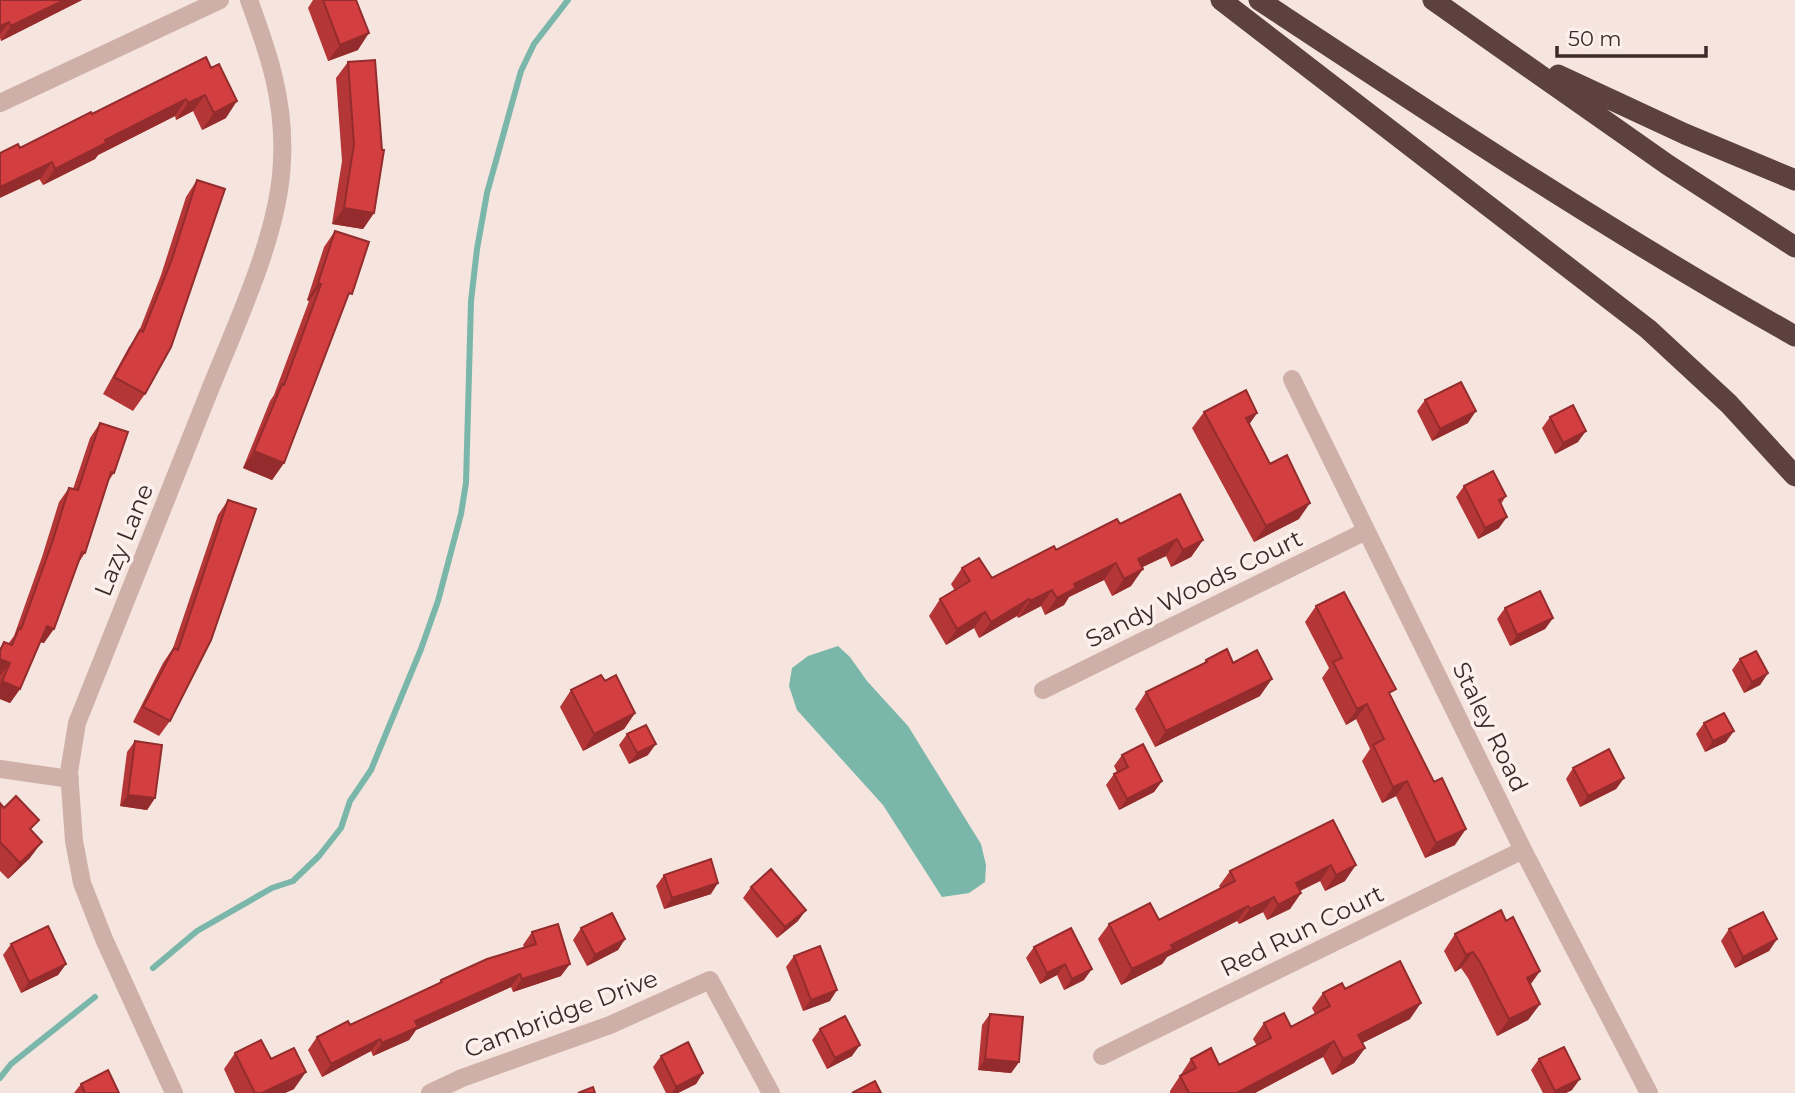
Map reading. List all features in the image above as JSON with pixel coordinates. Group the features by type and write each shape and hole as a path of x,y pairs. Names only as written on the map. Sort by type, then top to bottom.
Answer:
{"highway":[{"path":"1222,0 1648,329 1729,404 1795,476"},
{"path":"1259,0 1623,235 1795,336"},
{"path":"1433,0 1668,165 1795,247"},
{"path":"1511,53 1685,134 1795,180"}],"street":[{"path":"0,103 220,0"},
{"name":"Lazy Lane","path":"174,1093 103,939 82,883 74,841 70,779 77,723 243,306 271,227 282,162 281,104 264,39 249,0"},
{"name":"Staley Road","path":"1292,379 1523,850 1649,1093"},
{"name":"Sandy Woods Court","path":"1043,690 1366,531"},
{"path":"0,769 70,779"},
{"name":"Red Run Court","path":"1102,1056 1523,850"},
{"name":"Cambridge Drive","path":"430,1093 610,1025 710,980 771,1093"}],"water":[{"path":"838,646 908,726 981,844 986,865 985,882 969,893 942,897 883,805 797,710 789,686 792,668 808,656"}],"building":[{"path":"0,0 64,0 11,26 9,22 0,26"},
{"path":"323,0 356,0 369,33 340,45"},
{"path":"206,57 211,68 219,64 237,101 214,113 205,95 188,103 186,99 55,169 52,162 0,187 0,153 18,144 20,148"},
{"path":"375,60 384,150 374,213 344,208 354,144 348,62"},
{"path":"197,180 225,189 171,347 145,394 114,377 140,330 143,332 172,259"},
{"path":"335,231 369,242 352,294 349,293 284,463 254,451 282,384 284,385 321,284 318,283"},
{"path":"1461,382 1476,411 1440,429 1425,400"},
{"path":"1246,390 1257,413 1246,418 1270,464 1287,455 1310,503 1266,526 1204,412"},
{"path":"1573,405 1586,431 1563,443 1550,417"},
{"path":"100,423 128,432 114,473 111,472 85,553 82,552 54,629 47,626 20,689 2,681 10,663 0,659 0,651 4,642 12,645 19,628 21,629 69,488 78,490"},
{"path":"1493,471 1506,496 1499,500 1507,517 1485,528 1464,486"},
{"path":"1180,494 1203,540 1183,550 1177,539 1138,559 1143,569 1124,579 1116,563 1074,584 1076,588 1057,598 1052,590 1030,601 1029,599 991,622 985,612 957,629 940,599 970,581 962,568 979,558 992,578 1054,546 1056,550 1117,519 1120,524"},
{"path":"228,500 256,509 211,640 170,721 143,707 174,648 178,650"},
{"path":"1540,591 1553,618 1517,635 1505,608"},
{"path":"1344,592 1396,689 1389,693 1434,782 1442,778 1466,829 1436,843 1407,781 1393,787 1373,745 1384,739 1367,704 1357,709 1333,662 1342,658 1316,606"},
{"path":"1227,649 1233,663 1257,650 1272,679 1166,731 1146,692 1207,662 1206,660"},
{"path":"1756,651 1768,673 1752,682 1740,659"},
{"path":"601,675 605,681 616,675 635,713 594,734 571,690"},
{"path":"1724,713 1734,731 1713,741 1704,723"},
{"path":"646,725 656,744 637,753 627,734"},
{"path":"135,741 162,745 155,798 128,795"},
{"path":"1143,744 1162,781 1127,799 1114,774 1128,767 1122,755"},
{"path":"1609,749 1624,778 1588,796 1573,768"},
{"path":"16,796 39,820 30,829 42,842 20,863 0,842 0,803 4,808"},
{"path":"1333,820 1356,865 1336,875 1331,865 1296,883 1301,893 1278,905 1274,897 1250,909 1248,906 1171,945 1173,949 1132,969 1109,924 1150,903 1159,920 1235,881 1230,871"},
{"path":"711,859 718,883 672,898 664,875"},
{"path":"771,869 806,910 785,927 751,887"},
{"path":"1501,910 1506,921 1513,917 1540,971 1527,978 1540,1004 1509,1019 1480,962 1473,952 1466,955 1455,934"},
{"path":"1763,912 1777,939 1743,957 1729,929"},
{"path":"612,913 625,939 595,955 581,928"},
{"path":"558,924 570,964 522,979 520,974 415,1021 418,1027 382,1043 380,1039 331,1064 317,1037 348,1021 350,1025 487,959 536,944 532,932"},
{"path":"48,926 66,964 29,982 11,944"},
{"path":"1071,928 1092,969 1072,979 1065,964 1047,973 1034,947"},
{"path":"820,946 837,990 811,1000 794,956"},
{"path":"1400,961 1421,1003 1358,1035 1365,1048 1343,1059 1334,1041 1237,1093 1189,1093 1180,1076 1196,1068 1191,1059 1211,1048 1219,1065 1271,1038 1264,1023 1284,1013 1291,1027 1330,1006 1323,993 1342,983 1345,989"},
{"path":"990,1014 1023,1017 1019,1062 985,1059"},
{"path":"845,1016 860,1045 835,1058 820,1029"},
{"path":"261,1040 271,1059 294,1048 306,1072 262,1093 255,1093 235,1053"},
{"path":"688,1042 703,1073 676,1087 661,1056"},
{"path":"1564,1047 1580,1079 1555,1091 1539,1059"},
{"path":"108,1070 119,1093 85,1093 81,1084"},
{"path":"875,1081 881,1093 852,1093"},
{"path":"593,1087 595,1093 578,1093"}],"waterway":[{"path":"153,968 197,931 272,888 293,881 319,856 341,828 350,801 371,770 438,601 461,514 466,483 471,301 487,193 521,71 534,44 568,0"},
{"path":"0,1078 11,1064 95,997"}]}
